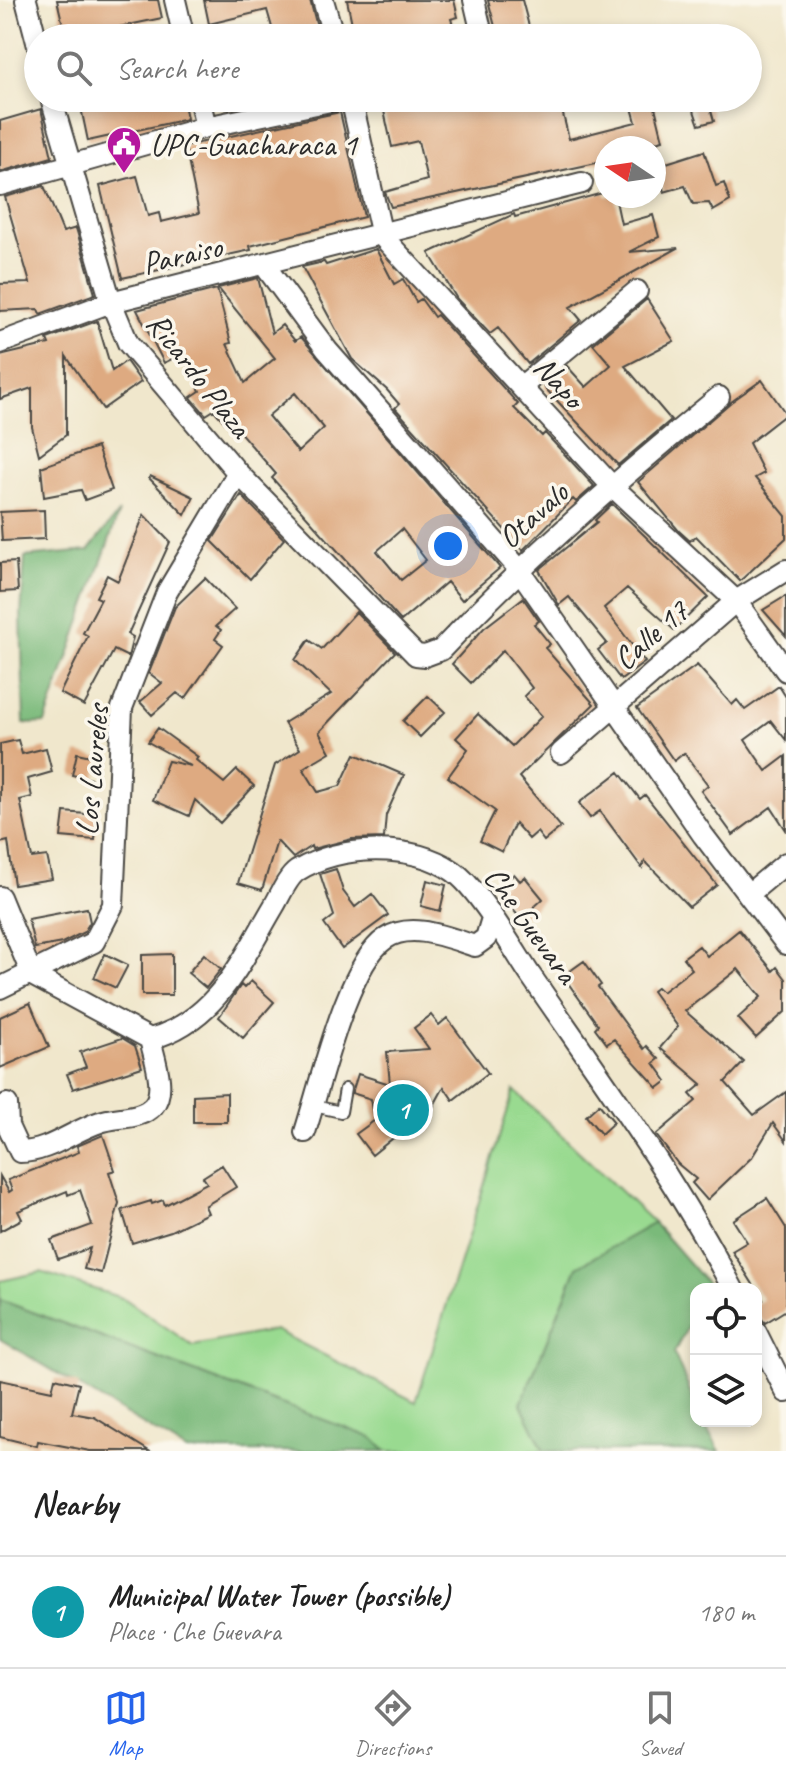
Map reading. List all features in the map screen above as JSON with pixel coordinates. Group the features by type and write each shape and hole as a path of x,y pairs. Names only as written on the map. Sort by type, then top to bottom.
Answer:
{"street":[{"path":"26,0 32,24"},
{"path":"175,0 181,24"},
{"path":"323,0 330,24"},
{"path":"474,0 480,24"},
{"name":"Ricardo Plaza","path":"55,112 111,302 128,343 238,473 394,632"},
{"path":"202,112 206,127"},
{"path":"0,185 206,127 279,112"},
{"path":"351,112 382,236"},
{"name":"Paraiso","path":"0,343 111,302 265,266 582,183"},
{"name":"Napo","path":"382,236 611,485 736,601 786,671"},
{"path":"265,266 327,350 518,568 703,835 786,944"},
{"path":"522,386 637,291"},
{"name":"Otavalo","path":"394,632 416,655 431,655 441,650 518,568 611,485 719,397"},
{"name":"Los Laureles","path":"0,988 94,942 113,905 122,708 167,592 238,473"},
{"name":"Calle 17","path":"561,753 736,601 786,570"},
{"name":"Che Guevara","path":"150,1039 177,1032 221,994 294,873 325,859 367,852 418,852 456,872 492,918 678,1191 730,1283"},
{"path":"750,893 786,863"},
{"path":"0,897 32,975 150,1039 158,1094 153,1106 136,1115 110,1118 76,1130 40,1152 20,1152 8,1126 7,1104"},
{"path":"305,1132 356,976 385,939 407,932 436,934 475,946 486,938 492,918"},
{"path":"762,1344 786,1392"}],"lane":[{"path":"314,1106 341,1112 345,1089"}],"green space":[{"path":"119,512 45,723 24,724 21,614 25,557 88,551"},
{"path":"514,1090 654,1223 577,1267 521,1404 544,1451 386,1451 373,1438 0,1300 0,1281 41,1272 125,1299 193,1346 275,1330 416,1402"},
{"path":"654,1223 706,1283 690,1283 690,1322 674,1353 690,1392 690,1427 706,1427 720,1451 544,1451 521,1404 577,1267"},
{"path":"0,1300 373,1438 386,1451 187,1451 0,1339"}],"building":[{"path":"57,0 158,0 162,18 133,24 63,24"},
{"path":"204,0 310,0 316,24 271,24 267,10 209,24"},
{"path":"347,0 454,0 458,17 451,19 453,24 352,24"},
{"path":"488,0 522,0 528,24 494,24"},
{"path":"42,112 52,157 0,172 0,121"},
{"path":"82,112 186,112 187,119 88,141"},
{"path":"340,112 364,217 250,246 251,250 122,278 100,186 137,176 148,216 159,213 161,222 199,213 185,146"},
{"path":"384,112 562,112 569,139 636,122 633,112 656,112 662,136 594,136 594,164 391,207 385,192 427,180 418,141 392,147"},
{"path":"694,112 711,112 714,121 699,125"},
{"path":"704,151 716,186 724,183 730,201 713,211 709,203 693,204 685,186 666,191 666,163"},
{"path":"44,186 63,232 76,228 95,294 40,314 38,309 0,311 0,284 30,283 5,197"},
{"path":"594,195 594,208 618,208 621,224 653,215 659,237 629,252 678,248 570,307 581,320 528,364 498,328 490,334 457,299 429,253 514,214 515,217"},
{"path":"376,249 394,284 403,279 416,302 421,299 434,317 437,315 518,404 514,408 542,436 545,433 594,486 576,502 573,499 523,550 395,408 399,404 387,390 352,359 302,267 324,262 326,265"},
{"path":"258,278 272,333 282,325 295,341 301,337 500,568 462,600 447,582 401,621 272,478 276,474 238,430 234,433 214,410 206,415 193,400 191,397 200,391 182,354 164,363 137,310 217,289 231,343 227,344 245,383 275,358 218,288","holes":["295,393 324,428 298,452 268,416","402,529 426,560 401,580 377,551"]},
{"path":"647,299 674,341 625,366 671,420 618,465 545,388 545,384 567,366 586,387 611,365 593,344"},
{"path":"97,321 112,371 126,361 141,382 103,409 66,356 66,435 39,455 32,427 32,388 0,399 0,356 49,344 47,339"},
{"path":"762,380 786,414 749,443 764,473 755,478 786,516 786,538 740,581 696,536 690,541 679,531 638,482 731,402"},
{"path":"97,447 112,490 85,500 81,490 44,497 41,467"},
{"path":"149,478 194,497 185,515"},
{"path":"241,495 284,539 250,579 212,541"},
{"path":"612,504 708,597 674,630 627,588 604,608 645,662 621,680 598,650 607,643 569,597 559,605 539,570 597,522 595,520"},
{"path":"44,510 45,539 2,541 0,512"},
{"path":"144,515 170,542 128,634 133,637 128,657 114,650 84,706 60,693 88,636 83,633 101,599 96,597 107,575 118,581"},
{"path":"16,562 18,591 0,592 0,563"},
{"path":"205,578 235,609 216,626 221,630 215,639 223,645 185,699 177,693 152,715 140,702 162,683 149,673 175,607"},
{"path":"786,596 786,636 763,610"},
{"path":"523,598 539,621 534,624 550,644 545,648 594,704 519,777 561,827 544,841 537,832 529,839 515,823 502,852 480,841 495,811 448,777 468,749 456,738 478,714 512,746 542,716 524,696 532,688 503,650 471,683 452,664 484,628"},
{"path":"356,612 395,652 319,732 330,752 303,768 318,792 340,786 355,754 404,775 386,815 384,838 352,839 312,849 311,846 293,858 277,841 262,890 238,883 275,765 300,749 284,723 331,694 295,660 309,640 322,649"},
{"path":"697,665 732,705 737,700 745,710 779,686 786,697 786,740 771,721 745,740 766,771 786,756 786,830 771,807 733,835 701,791 708,785 684,753 674,761 637,708"},
{"path":"428,696 445,712 420,737 403,721"},
{"path":"158,728 198,757 196,760 224,783 237,770 254,786 220,823 195,800 189,816 153,800 168,761 191,766 148,742"},
{"path":"18,740 22,754 46,748 52,772 28,779 32,797 20,800 32,858 47,856 52,879 14,885 8,841 0,843 0,744"},
{"path":"77,753 100,758 95,780 72,775"},
{"path":"619,772 640,799 645,795 717,885 689,907 645,861 642,868 600,811 590,818 579,803"},
{"path":"64,812 97,815 95,840 61,837"},
{"path":"336,869 343,891 355,907 372,894 388,915 342,949 324,924 334,916 320,874"},
{"path":"514,874 520,881 525,877 543,899 521,919 496,890"},
{"path":"427,880 446,885 440,911 421,906"},
{"path":"87,908 90,922 84,932 62,943 35,948 28,919"},
{"path":"739,930 773,971 777,967 786,979 786,1011 756,1038 738,1018 761,997 738,969 685,1011 744,1062 725,1082 754,1115 786,1092 786,1141 773,1123 752,1157 707,1200 692,1183 696,1179 678,1164 656,1135 696,1101 690,1094 702,1084 660,1048 678,1027 652,991 657,987 662,992 692,969 683,958 699,946 707,956"},
{"path":"105,954 128,965 116,988 94,978"},
{"path":"172,954 172,995 142,995 142,955"},
{"path":"204,954 221,969 206,988 188,973"},
{"path":"584,961 601,985 598,987 644,1049 647,1046 659,1059 654,1063 667,1081 658,1088 614,1039 607,1044 595,1028 598,1025 563,976"},
{"path":"251,981 274,1002 243,1038 219,1017 241,985 244,988"},
{"path":"30,1003 49,1047 0,1068 0,1017"},
{"path":"431,1015 439,1025 447,1018 488,1073 453,1100 444,1087 421,1129 413,1134 397,1135 372,1155 356,1134 375,1120 371,1099 352,1093 358,1074 390,1084 387,1052 429,1049 414,1028"},
{"path":"122,1038 135,1046 142,1067 73,1089 67,1074 86,1067 80,1052"},
{"path":"227,1093 227,1122 193,1122 193,1095"},
{"path":"599,1104 614,1122 601,1134 586,1116"},
{"path":"103,1135 115,1170 109,1172 119,1203 101,1273 84,1269 90,1248 58,1259 51,1240 92,1225 80,1190 68,1195 67,1191 18,1211 22,1219 0,1231 0,1176 9,1192 12,1190 8,1180 79,1152 77,1146"},
{"path":"222,1165 236,1187 205,1206 208,1213 171,1231 132,1243 122,1210 151,1201 152,1204 163,1200 165,1205 207,1183 203,1177"},
{"path":"767,1198 786,1228 786,1310 765,1323 762,1319 762,1283 752,1283 732,1251 747,1242 733,1220"},
{"path":"55,1378 79,1384 72,1413 94,1417 149,1451 90,1451 38,1441 37,1446 0,1437 0,1380 52,1391"}],"place":[{"name":"UPC-Guacharaca 1","path":"124,175"},
{"name":"Municipal Water Tower (possible)","path":"403,1110"}]}
